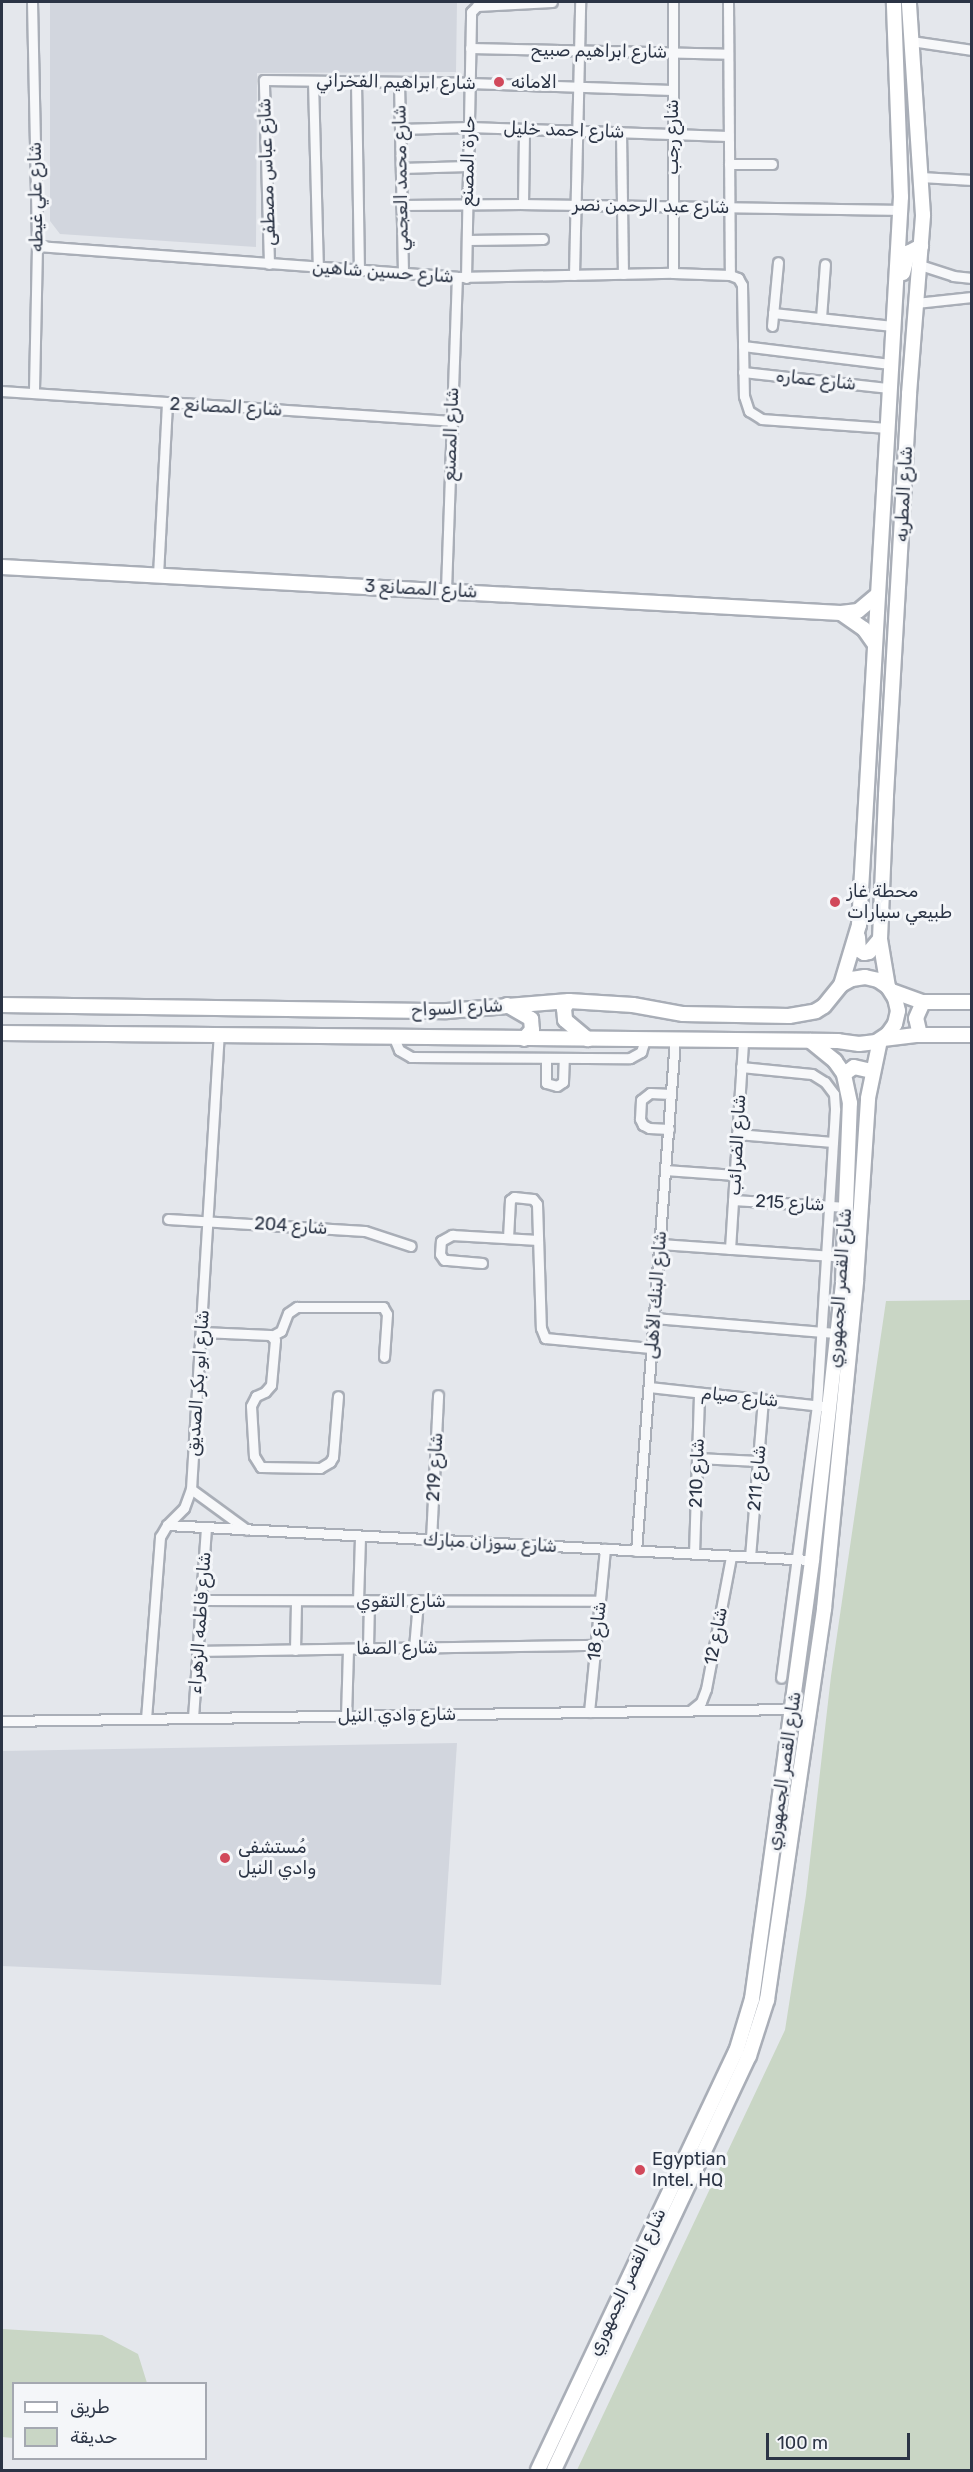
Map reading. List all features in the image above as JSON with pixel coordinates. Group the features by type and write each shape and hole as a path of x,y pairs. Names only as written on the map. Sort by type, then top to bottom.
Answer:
{"main road":[{"name":"شارع المطريه","path":"842,985 858,932 893,297 900,213 900,125 894,2"},
{"name":"شارع المطريه","path":"890,989 880,939 886,795 923,215 909,2"},
{"path":"900,213 914,218 923,215"},
{"path":"893,297 902,286 906,257 912,249 921,246"},
{"name":"شارع المصانع 3","path":"2,567 841,613 858,611 878,594"},
{"path":"841,613 864,629 875,645"},
{"path":"858,932 858,947 864,953 869,952 880,939"},
{"path":"842,985 852,979 866,977 878,980 890,989 923,1002 972,1002"},
{"name":"شارع السواح","path":"2,1005 447,1011 568,1001 633,1005 698,1015 799,1015 824,1006 842,985"},
{"path":"881,1039 892,1029 897,1017 897,1004 890,989"},
{"path":"568,1001 563,1012 565,1020 588,1039"},
{"path":"920,1035 916,1018 923,1002"},
{"path":"507,1005 531,1019 532,1030 524,1039"},
{"name":"شارع السواح","path":"2,1033 810,1041 860,1044 881,1039 920,1035 972,1035"},
{"name":"شارع القصر الجمهوري","path":"554,2470 749,2056 764,2010 772,1971 824,1609 856,1281 872,1071 881,1039"},
{"path":"810,1041 835,1061 844,1074 854,1067 872,1071"},
{"name":"شارع القصر الجمهوري","path":"538,2470 736,2052 752,1998 812,1560 823,1406 838,1333 844,1257 850,1103 844,1074"},
{"path":"682,2163 696,2169"},
{"path":"671,2187 685,2193"}],"street":[{"name":"شارع علي غيطه","path":"32,2 37,246 34,393"},
{"name":"حارة المصنع","path":"462,277 467,240 469,83 473,8 552,2"},
{"path":"574,275 580,2"},
{"name":"شارع رجب","path":"673,2 673,273"},
{"path":"728,2 730,275 738,278 742,285 743,372 746,404 755,416 762,419 887,428"},
{"path":"911,41 972,50"},
{"name":"شارع ابراهيم صبيح","path":"470,48 728,54"},
{"name":"شارع ابراهيم الفخراني","path":"264,80 469,83 672,90"},
{"name":"شارع عباس مصطفى","path":"264,80 270,264"},
{"path":"313,81 318,267"},
{"path":"356,82 359,270"},
{"name":"شارع محمد العجمي","path":"399,82 403,273"},
{"name":"شارع احمد خليل","path":"400,129 469,127 728,136"},
{"path":"523,204 525,129"},
{"path":"621,132 623,274"},
{"path":"729,164 772,164"},
{"path":"401,168 468,166"},
{"path":"921,177 972,180"},
{"name":"شارع عبد الرحمن نصر","path":"402,205 621,205 900,213"},
{"path":"467,240 543,239"},
{"name":"شارع حسين شاهين","path":"37,246 462,277 673,273 730,275"},
{"path":"772,326 778,262"},
{"path":"820,318 825,264"},
{"path":"920,265 944,273 972,278"},
{"name":"شارع المصنع","path":"446,590 452,421 462,277"},
{"path":"916,303 934,299 972,297"},
{"path":"773,313 892,326"},
{"path":"743,346 890,364"},
{"name":"شارع عماره","path":"743,372 889,388"},
{"name":"شارع المصانع 2","path":"2,391 167,404 452,421"},
{"path":"158,575 167,404"},
{"name":"شارع ابو بكر الصديق","path":"146,1719 160,1537 167,1525 184,1508 191,1489 219,1036"},
{"path":"394,1038 399,1050 411,1057 630,1058 641,1052 645,1040"},
{"name":"شارع البنك الأهلى","path":"636,1551 675,1040"},
{"name":"شارع الضرائب","path":"730,1249 743,1041"},
{"path":"546,1058 546,1083 557,1086 563,1082 564,1058"},
{"path":"741,1068 812,1074 825,1082 834,1094 821,1332 823,1406 796,1559 780,1678"},
{"path":"669,1129 649,1128 643,1125 640,1119 641,1100 650,1094 671,1094"},
{"path":"737,1134 833,1142"},
{"path":"665,1170 735,1175"},
{"path":"508,1238 510,1200 514,1197 530,1198 537,1204 541,1328 549,1340 651,1348"},
{"name":"شارع 215","path":"733,1200 846,1207"},
{"name":"شارع 204","path":"168,1219 365,1231 411,1246"},
{"path":"482,1263 447,1261 440,1254 441,1241 452,1235 538,1240"},
{"path":"660,1244 844,1257"},
{"path":"202,1332 272,1336 280,1330 288,1313 297,1306 383,1307 387,1314 384,1357"},
{"path":"654,1318 838,1333"},
{"path":"272,1336 276,1342 271,1384 265,1392 256,1396 251,1406 254,1456 258,1464 266,1468 326,1466 333,1457 338,1396"},
{"name":"شارع صيام","path":"649,1387 823,1406"},
{"name":"شارع 210","path":"694,1554 699,1393"},
{"name":"شارع 219","path":"431,1540 438,1395"},
{"name":"شارع 211","path":"750,1557 763,1400"},
{"path":"697,1458 758,1461"},
{"path":"191,1489 247,1530"},
{"name":"شارع سوزان مبارك","path":"167,1525 812,1560"},
{"name":"شارع فاطمه الزهراء","path":"193,1718 206,1527"},
{"path":"358,1601 360,1536"},
{"name":"شارع 18","path":"589,1712 605,1549"},
{"name":"شارع 12","path":"690,1711 701,1702 706,1689 730,1557"},
{"name":"شارع التقوي","path":"202,1600 600,1601"},
{"path":"295,1650 296,1601"},
{"path":"368,1648 369,1601"},
{"path":"414,1648 418,1601"},
{"name":"شارع الصفا","path":"198,1651 596,1645"},
{"path":"346,1717 348,1649"},
{"name":"شارع وادي النيل","path":"2,1721 792,1709"}],"shaded area":[{"path":"50,2 457,2 456,72 257,73 256,247 60,234 50,221"},
{"name":"مُستشفى وادي النيل","path":"457,1743 441,1985 2,1966 2,1751"}],"green space":[{"path":"971,1300 971,2470 577,2470 785,2030 806,1895 831,1676 886,1301"},
{"path":"2,2329 102,2335 138,2354 147,2382 12,2382 12,2438 2,2437"}],"place":[{"name":"الامانه","path":"499,82"},
{"name":"محطة غاز طبيعي سيارات","path":"835,902"},
{"name":"مُستشفى وادي النيل","path":"225,1858"},
{"name":"Egyptian Intel. HQ","path":"640,2170"}]}
